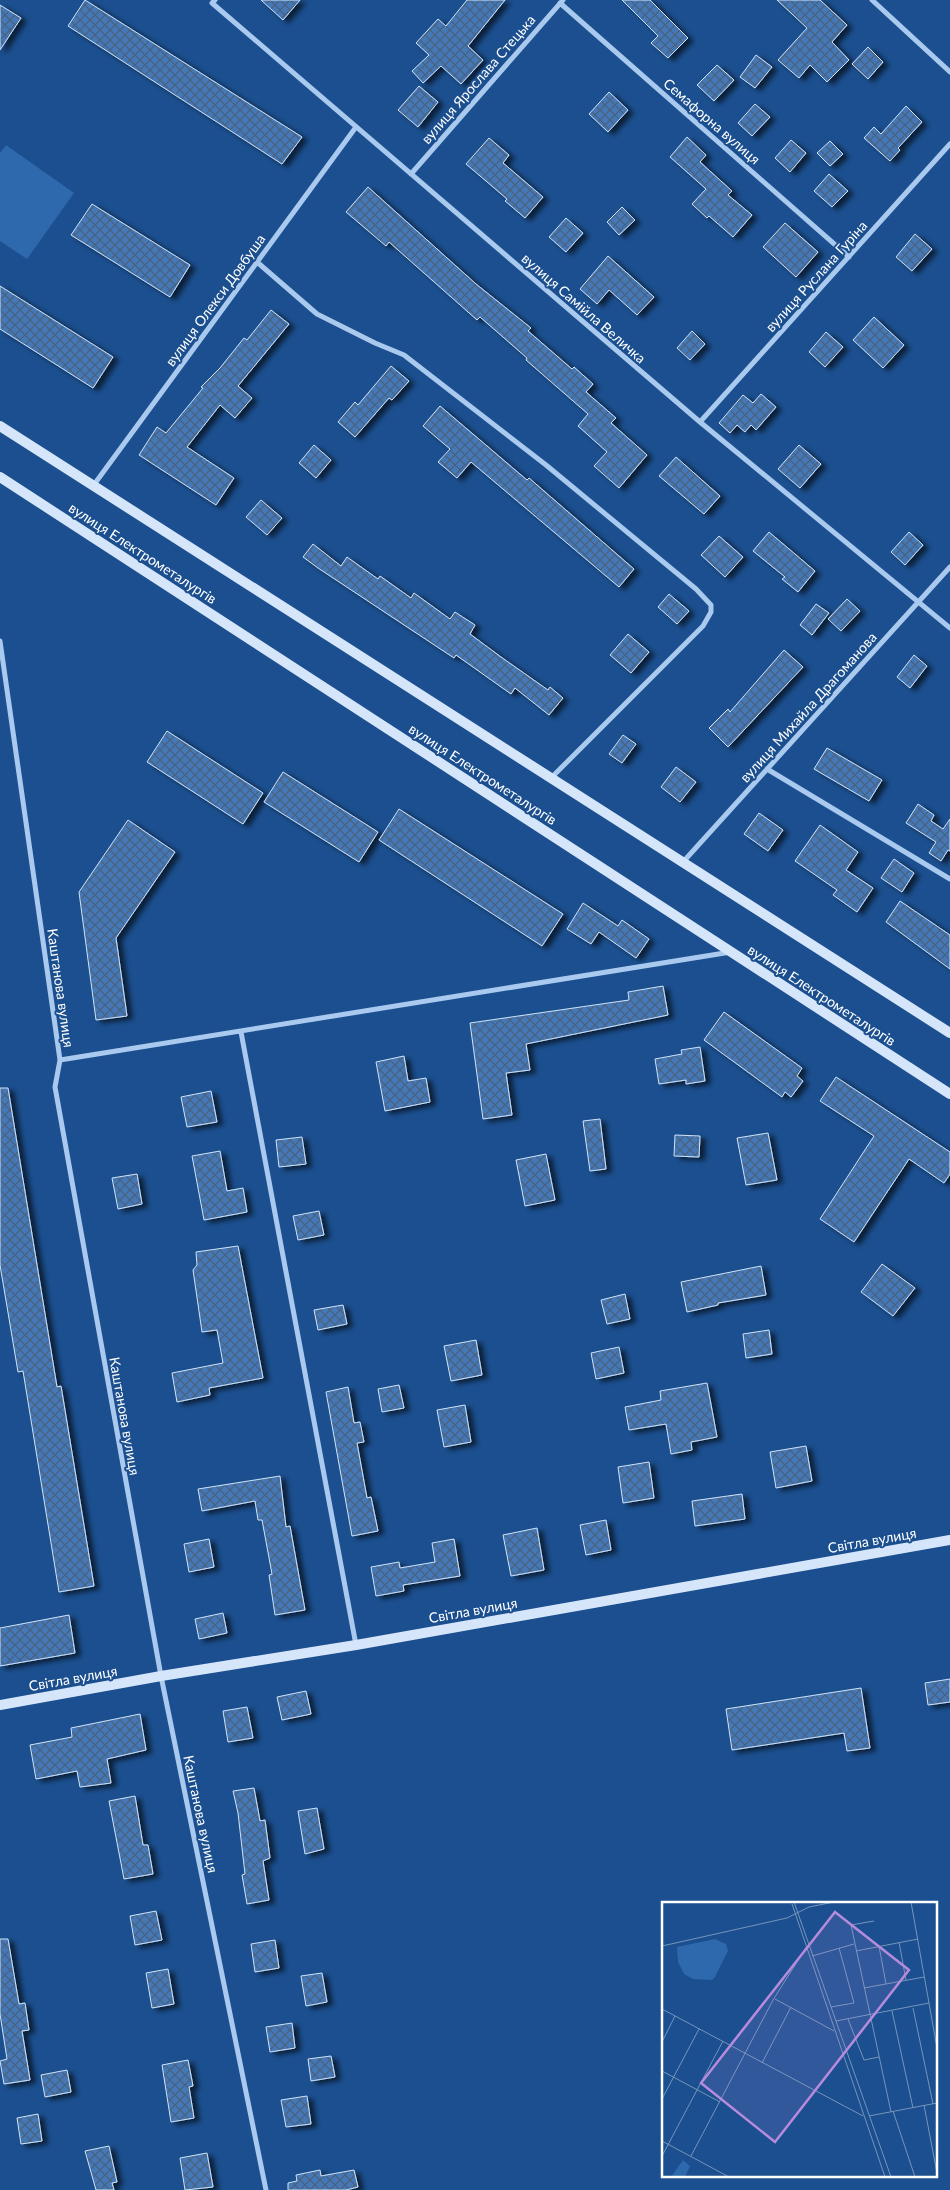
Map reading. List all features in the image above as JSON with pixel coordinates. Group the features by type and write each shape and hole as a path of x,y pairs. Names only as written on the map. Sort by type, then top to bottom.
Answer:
{"main road":[{"name":"вулиця Електрометалургів","path":"0,426 950,1033"},
{"name":"вулиця Електрометалургів","path":"0,477 950,1094"},
{"name":"Світла вулиця","path":"0,1705 161,1676 356,1645 950,1540"}],"street":[{"name":"вулиця Самійла Величка","path":"215,0 212,3 700,422 950,628"},
{"path":"872,0 950,72"},
{"name":"вулиця Ярослава Стецька","path":"410,174 561,2"},
{"name":"Семафорна вулиця","path":"561,2 849,257"},
{"name":"вулиця Олекси Довбуша","path":"93,486 356,127"},
{"name":"вулиця Руслана Гуріна","path":"700,422 950,144"},
{"path":"257,262 317,314 375,343 404,355 546,465 696,589 711,605 711,612 703,626 551,778"},
{"name":"вулиця Михайла Драгоманова","path":"683,862 950,567"},
{"name":"Каштанова вулиця","path":"0,641 60,1060 55,1087 161,1676 266,2190"},
{"path":"767,769 950,879"},
{"path":"60,1060 731,952"},
{"path":"241,1032 356,1645"}],"shaded area":[{"path":"6,145 74,193 27,259 0,241 0,153"}],"building":[{"path":"85,0 302,137 282,164 68,26"},
{"path":"261,0 300,0 283,20"},
{"path":"467,0 505,0 468,46 483,60 461,84 441,66 423,83 412,71 429,55 416,43 438,19 446,26"},
{"path":"622,0 650,0 688,38 668,58 651,43 658,36"},
{"path":"777,0 820,0 847,25 832,42 849,60 827,82 810,65 799,78 778,60 807,28"},
{"path":"0,5 21,18 0,50"},
{"path":"868,47 883,62 868,79 852,64"},
{"path":"756,55 772,67 755,88 740,77"},
{"path":"717,65 734,80 714,101 697,85"},
{"path":"419,86 438,102 418,127 398,110"},
{"path":"609,92 628,110 608,132 589,114"},
{"path":"755,104 770,117 752,136 738,123"},
{"path":"906,106 922,122 898,148 900,150 890,161 864,138 874,127 881,134"},
{"path":"687,137 706,155 700,162 732,191 728,195 752,215 733,237 709,216 707,218 692,204 706,189 670,157"},
{"path":"489,138 509,155 503,163 543,197 525,218 505,201 507,199 466,164"},
{"path":"791,140 806,153 790,172 775,158"},
{"path":"830,141 843,154 830,166 817,153"},
{"path":"829,174 848,191 832,207 814,191"},
{"path":"368,187 476,284 531,328 528,331 572,369 574,367 593,384 586,392 616,418 611,423 647,455 619,488 594,466 607,452 578,426 588,414 480,317 477,320 389,242 386,246 346,212"},
{"path":"92,204 190,265 170,297 71,235"},
{"path":"622,207 635,220 619,235 607,222"},
{"path":"566,218 583,233 566,252 549,237"},
{"path":"785,223 818,252 796,277 763,247"},
{"path":"915,234 932,249 912,271 896,257"},
{"path":"608,256 654,297 637,315 609,290 597,304 580,289"},
{"path":"0,286 113,357 93,388 0,329"},
{"path":"271,310 289,324 238,386 252,398 235,418 220,405 187,447 234,478 216,505 139,455 157,427 166,433 203,388 201,387 220,368 244,338 247,340"},
{"path":"874,317 904,345 883,368 853,340"},
{"path":"692,331 705,344 690,360 677,348"},
{"path":"826,332 843,347 825,367 809,352"},
{"path":"391,366 409,381 392,400 389,398 355,437 338,422 355,402 358,405"},
{"path":"761,394 776,407 756,430 751,425 745,432 737,425 730,433 719,423 743,395 753,403"},
{"path":"440,406 527,480 529,478 634,569 619,587 471,462 457,478 438,462 450,449 423,426"},
{"path":"314,445 331,460 316,478 299,463"},
{"path":"799,445 821,464 800,488 778,469"},
{"path":"676,457 720,496 704,514 659,476"},
{"path":"261,500 282,518 267,535 246,517"},
{"path":"769,532 815,571 798,592 782,579 785,577 753,551"},
{"path":"909,532 923,545 905,565 891,552"},
{"path":"719,536 743,557 725,577 701,555"},
{"path":"313,544 341,566 347,557 378,579 380,576 411,598 414,593 450,619 455,612 475,625 470,634 548,690 550,687 563,698 549,715 515,688 511,694 456,655 454,658 303,557"},
{"path":"669,594 689,611 677,624 658,607"},
{"path":"847,599 860,611 841,631 828,619"},
{"path":"816,604 829,613 812,635 800,625"},
{"path":"628,634 649,652 631,673 610,655"},
{"path":"784,650 803,667 728,747 709,728 728,709 730,712"},
{"path":"914,655 927,666 910,688 897,677"},
{"path":"167,731 263,793 243,824 147,762"},
{"path":"623,735 636,744 622,763 609,754"},
{"path":"827,748 882,780 869,801 814,769"},
{"path":"676,767 696,782 680,802 661,787"},
{"path":"283,772 378,832 359,862 264,802"},
{"path":"918,804 934,815 931,821 943,829 950,819 950,851 948,850 941,861 929,853 936,842 906,823"},
{"path":"399,809 563,914 542,946 379,840"},
{"path":"759,813 783,830 768,851 744,834"},
{"path":"128,820 175,852 116,938 127,1016 96,1020 79,892"},
{"path":"820,825 858,852 846,870 873,888 857,912 833,895 837,890 795,861"},
{"path":"894,859 914,873 902,892 881,878"},
{"path":"900,901 950,935 950,969 886,922"},
{"path":"583,903 618,926 622,920 649,939 636,958 599,932 591,944 567,929"},
{"path":"663,986 668,1015 526,1044 530,1070 506,1073 512,1115 483,1119 470,1023 629,1000 628,992"},
{"path":"724,1012 802,1068 797,1076 803,1081 791,1097 785,1092 782,1097 704,1040"},
{"path":"700,1047 705,1081 686,1084 686,1080 659,1084 655,1059 682,1054 681,1050"},
{"path":"404,1056 408,1081 426,1078 430,1102 385,1111 376,1062"},
{"path":"836,1077 950,1152 950,1174 944,1183 909,1159 854,1242 820,1219 874,1136 820,1101"},
{"path":"0,1088 8,1088 57,1387 61,1386 94,1586 59,1592 23,1371 18,1372 0,1265"},
{"path":"211,1091 217,1122 187,1127 181,1097"},
{"path":"600,1119 606,1169 590,1171 583,1121"},
{"path":"768,1133 777,1180 746,1185 737,1138"},
{"path":"675,1135 700,1136 699,1157 674,1156"},
{"path":"302,1137 306,1164 279,1167 276,1140"},
{"path":"220,1151 227,1191 243,1188 247,1212 204,1220 192,1156"},
{"path":"546,1154 555,1200 525,1206 516,1160"},
{"path":"137,1174 142,1204 118,1209 112,1178"},
{"path":"319,1211 324,1235 298,1240 293,1216"},
{"path":"238,1246 263,1378 209,1388 210,1395 177,1402 172,1373 223,1363 217,1330 202,1332 193,1270 197,1265 196,1252"},
{"path":"882,1264 915,1288 893,1316 861,1292"},
{"path":"761,1266 766,1295 718,1303 718,1305 687,1312 681,1282"},
{"path":"625,1294 630,1319 607,1324 601,1300"},
{"path":"343,1305 347,1324 318,1330 314,1310"},
{"path":"769,1330 772,1354 746,1358 743,1334"},
{"path":"476,1340 482,1375 451,1381 444,1346"},
{"path":"619,1347 624,1373 596,1379 591,1353"},
{"path":"707,1383 717,1437 691,1442 692,1450 671,1454 666,1424 629,1430 625,1407 661,1400 660,1391"},
{"path":"399,1385 404,1408 382,1412 378,1389"},
{"path":"348,1387 354,1423 360,1422 364,1442 357,1443 367,1498 371,1497 378,1531 352,1536 326,1392"},
{"path":"465,1405 471,1442 444,1447 437,1410"},
{"path":"806,1446 812,1481 776,1488 770,1452"},
{"path":"649,1462 654,1498 623,1503 618,1467"},
{"path":"280,1476 286,1527 290,1526 305,1610 275,1615 269,1575 272,1574 262,1520 258,1520 255,1501 202,1511 198,1489"},
{"path":"742,1494 745,1519 695,1526 692,1501"},
{"path":"606,1520 611,1550 586,1555 580,1525"},
{"path":"537,1528 544,1570 511,1576 503,1535"},
{"path":"209,1539 214,1567 189,1572 184,1544"},
{"path":"454,1539 460,1576 403,1585 404,1591 376,1596 371,1567 399,1562 400,1568 435,1562 432,1543"},
{"path":"223,1613 227,1633 199,1639 195,1619"},
{"path":"69,1615 75,1653 0,1666 0,1628"},
{"path":"950,1679 950,1702 928,1705 925,1683"},
{"path":"861,1688 870,1748 847,1751 844,1733 732,1750 726,1709"},
{"path":"306,1691 311,1714 282,1720 277,1697"},
{"path":"247,1707 253,1738 228,1742 223,1711"},
{"path":"140,1714 146,1750 107,1759 111,1783 80,1787 77,1771 36,1779 30,1745 72,1737 71,1728"},
{"path":"254,1788 260,1821 265,1820 270,1858 263,1861 269,1900 247,1904 242,1875 245,1874 238,1813 233,1791"},
{"path":"135,1796 143,1845 148,1845 153,1874 124,1879 109,1801"},
{"path":"317,1808 324,1849 305,1854 298,1811"},
{"path":"156,1911 162,1940 135,1945 130,1916"},
{"path":"0,1939 8,1939 19,2004 25,2003 29,2030 22,2031 30,2080 4,2084 0,2061 7,2059 0,2014"},
{"path":"275,1940 279,1968 255,1972 251,1944"},
{"path":"168,1969 174,2004 152,2008 146,1973"},
{"path":"322,1973 327,2002 306,2006 301,1976"},
{"path":"292,2023 295,2048 270,2052 266,2027"},
{"path":"331,2056 335,2077 311,2081 308,2059"},
{"path":"188,2060 193,2086 189,2087 194,2118 171,2122 162,2065"},
{"path":"67,2070 71,2092 45,2097 41,2075"},
{"path":"307,2096 311,2124 286,2127 281,2100"},
{"path":"38,2114 42,2141 21,2144 17,2118"},
{"path":"109,2146 117,2182 112,2183 114,2190 96,2190 85,2151"},
{"path":"207,2153 213,2187 185,2190 180,2158"},
{"path":"320,2170 321,2176 354,2170 358,2187 346,2190 288,2190 288,2183 297,2181 296,2175"}]}
